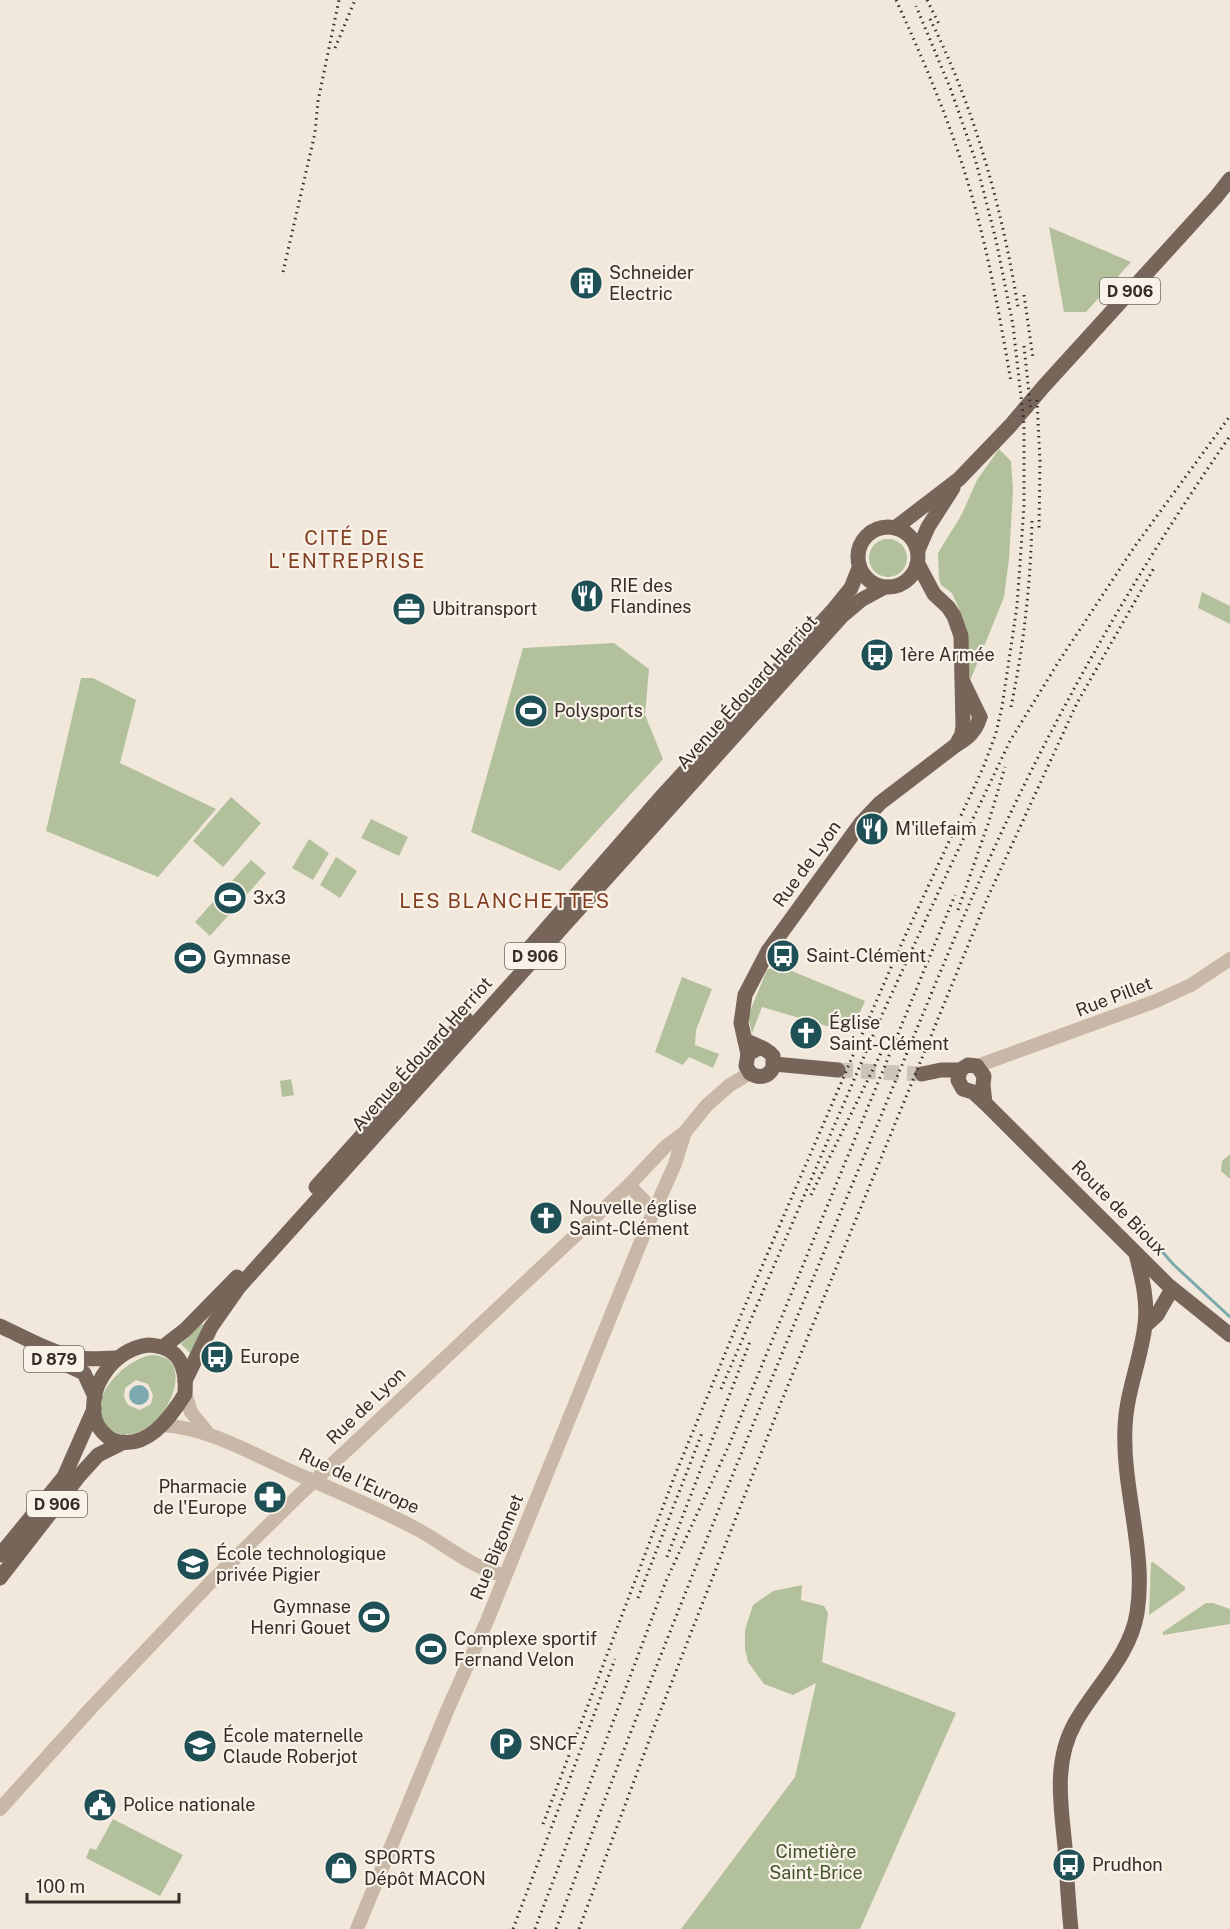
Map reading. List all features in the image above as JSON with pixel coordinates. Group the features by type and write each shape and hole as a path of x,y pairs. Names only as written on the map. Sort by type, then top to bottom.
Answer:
{"main road":[{"name":"D 906","path":"895,528 959,479 1010,426 1216,197 1230,178"},
{"name":"D 906","path":"1216,197 1230,185"},
{"name":"D 906","path":"918,557 928,527 959,479"},
{"path":"934,594 902,585 884,588 869,581 859,568 858,550 867,535 884,527 895,528 910,536 934,594 954,616 961,636 962,734 956,745"},
{"path":"902,585 909,580 918,557"},
{"name":"Avenue Édouard Herriot","path":"164,1347 185,1330 232,1283 664,794 834,609 850,588 859,568"},
{"name":"Avenue Édouard Herriot","path":"185,1388 211,1327 239,1287 842,616 861,600 884,588"},
{"path":"960,675 980,717"},
{"path":"962,709 970,716 980,717"},
{"name":"Rue de Lyon","path":"751,1047 741,1023 745,995 763,959 861,823 880,803 966,739 977,727 980,717"},
{"path":"751,1047 770,1052 774,1064 765,1076 757,1076 750,1072 746,1066 751,1047"},
{"path":"774,1064 838,1070"},
{"path":"968,1065 979,1080 963,1089 959,1075 968,1065"},
{"name":"Route de Bioux","path":"979,1080 986,1103 1170,1287 1230,1335"},
{"path":"1071,1929 1059,1784 1064,1748 1075,1723 1124,1651 1137,1614 1139,1578 1127,1477 1125,1426 1135,1366 1145,1326 1146,1300 1136,1254"},
{"path":"1146,1300 1170,1287"},
{"path":"1158,1315 1170,1287"},
{"path":"1145,1326 1158,1315 1175,1309 1196,1308"},
{"name":"D 879","path":"0,1326 76,1358 116,1358"},
{"name":"D 879","path":"0,1337 84,1373 95,1403"},
{"path":"140,1346 164,1347 179,1359 183,1367 185,1388 172,1414 162,1425 143,1439 124,1442 111,1439 95,1421 95,1403 101,1379 116,1358 140,1346"},
{"name":"D 906","path":"0,1555 64,1478 95,1403"},
{"name":"D 906","path":"0,1578 98,1455 124,1442"}],"street":[{"name":"Rue Pillet","path":"979,1080 1006,1056 1156,1001 1191,985 1230,959"},
{"name":"Rue de Lyon","path":"0,1809 92,1707 201,1593 315,1481 629,1185 665,1147 685,1132 707,1105 730,1085 750,1072"},
{"name":"Rue Bigonnet","path":"357,1929 447,1711 487,1621 498,1574 677,1159 685,1132"},
{"path":"665,1147 677,1159"},
{"path":"629,1185 654,1210"},
{"name":"Rue de l'Europe","path":"185,1388 191,1412 207,1432"},
{"name":"Rue de l'Europe","path":"162,1425 183,1426 207,1432 422,1532 498,1574"}],"green space":[{"path":"1049,227 1131,262 1086,312 1064,312"},
{"path":"999,449 1011,461 1013,490 1009,559 1004,597 970,681 962,616 952,593 941,585 938,553 962,514 977,480"},
{"path":"888,539 902,544 907,558 902,572 888,577 874,572 869,558 874,544"},
{"path":"1202,592 1230,606 1230,624 1198,608"},
{"path":"614,643 649,669 645,715 663,759 560,871 471,832 523,648"},
{"path":"81,678 93,678 136,700 120,763 216,809 158,877 46,831"},
{"path":"231,797 261,823 223,867 193,841"},
{"path":"371,819 408,837 399,856 361,838"},
{"path":"309,839 329,853 313,880 292,868"},
{"path":"336,857 357,871 340,898 320,885"},
{"name":"3x3","path":"251,860 266,873 210,936 195,922"},
{"path":"777,965 865,1001 851,1033 762,1007 752,1033 748,1016 767,970"},
{"path":"682,977 712,989 696,1030 695,1045 719,1054 713,1068 689,1057 683,1065 655,1052"},
{"path":"291,1079 294,1095 282,1097 280,1081"},
{"path":"1230,1154 1230,1179 1221,1171 1222,1161"},
{"path":"201,1324 208,1326 193,1356 181,1344"},
{"path":"151,1355 166,1358 174,1368 176,1381 172,1396 164,1411 152,1424 138,1432 117,1433 106,1425 101,1414 104,1392 120,1372 141,1358","holes":["136,1380 148,1384 153,1395 151,1404 140,1410 128,1405 124,1397 125,1388"]},
{"path":"1153,1562 1185,1587 1185,1590 1149,1615 1151,1563"},
{"name":"Cimetière Saint-Brice","path":"802,1585 801,1600 824,1606 828,1613 822,1662 956,1713 860,1929 681,1929 795,1777 816,1683 793,1695 764,1684 748,1662 745,1630 753,1605 773,1591"},
{"path":"1206,1603 1230,1609 1230,1624 1163,1635 1163,1632"},
{"path":"113,1819 183,1855 160,1896 86,1858 90,1848 96,1850"}],"water":[{"path":"139,1385 146,1388 149,1395 146,1402 139,1405 132,1402 129,1395 132,1388"}],"waterway":[{"path":"1143,1230 1174,1265 1230,1317"}],"tunnel":[{"path":"838,1070 922,1074"}],"railway":[{"path":"283,272 315,133 318,101 339,0"},
{"path":"335,48 355,0"},
{"path":"896,0 937,95 971,193 989,263 1011,382"},
{"path":"927,0 939,24"},
{"path":"543,1824 675,1475 741,1315 895,958 983,768 996,733 1002,707 1017,606 1024,506 1024,424 1013,325 996,240 976,162 951,90 916,6"},
{"path":"930,19 960,88 985,160 1004,233 1018,307"},
{"path":"1024,295 1033,358"},
{"path":"1024,346 1031,412"},
{"path":"1037,400 1040,461 1039,528"},
{"path":"721,1389 881,1017 1010,741 1059,661 1135,546 1230,416"},
{"path":"556,1929 669,1634 747,1439 994,848 1088,663 1142,570 1230,436"},
{"path":"1011,707 1026,612 1032,517"},
{"path":"579,1929 653,1730 780,1405 987,899 1077,703 1154,568"},
{"path":"958,910 1005,767"},
{"path":"535,1929 666,1581 730,1443 955,895"},
{"path":"811,1195 884,1047"},
{"path":"667,1557 751,1339"},
{"path":"638,1598 702,1433"},
{"path":"513,1929 615,1659"}],"place":[{"name":"Schneider Electric","path":"586,283"},
{"name":"RIE des Flandines","path":"587,596"},
{"name":"Ubitransport","path":"409,609"},
{"name":"1ère Armée","path":"877,655"},
{"name":"Polysports","path":"531,711"},
{"name":"M'illefaim","path":"872,829"},
{"name":"3x3","path":"230,898"},
{"name":"Saint-Clément","path":"783,956"},
{"name":"Gymnase","path":"190,958"},
{"name":"Église Saint-Clément","path":"806,1033"},
{"name":"Nouvelle église Saint-Clément","path":"546,1218"},
{"name":"Europe","path":"217,1357"},
{"name":"Pharmacie de l'Europe","path":"270,1497"},
{"name":"École technologique privée Pigier","path":"193,1564"},
{"name":"Gymnase Henri Gouet","path":"374,1617"},
{"name":"Complexe sportif Fernand Velon","path":"431,1649"},
{"name":"SNCF","path":"506,1744"},
{"name":"École maternelle Claude Roberjot","path":"200,1746"},
{"name":"Police nationale","path":"100,1805"},
{"name":"Prudhon","path":"1069,1865"},
{"name":"SPORTS Dépôt MACON","path":"341,1868"}],"district":[{"name":"CITÉ DE L'ENTREPRISE","path":"347,550"},
{"name":"LES BLANCHETTES","path":"505,901"}]}
